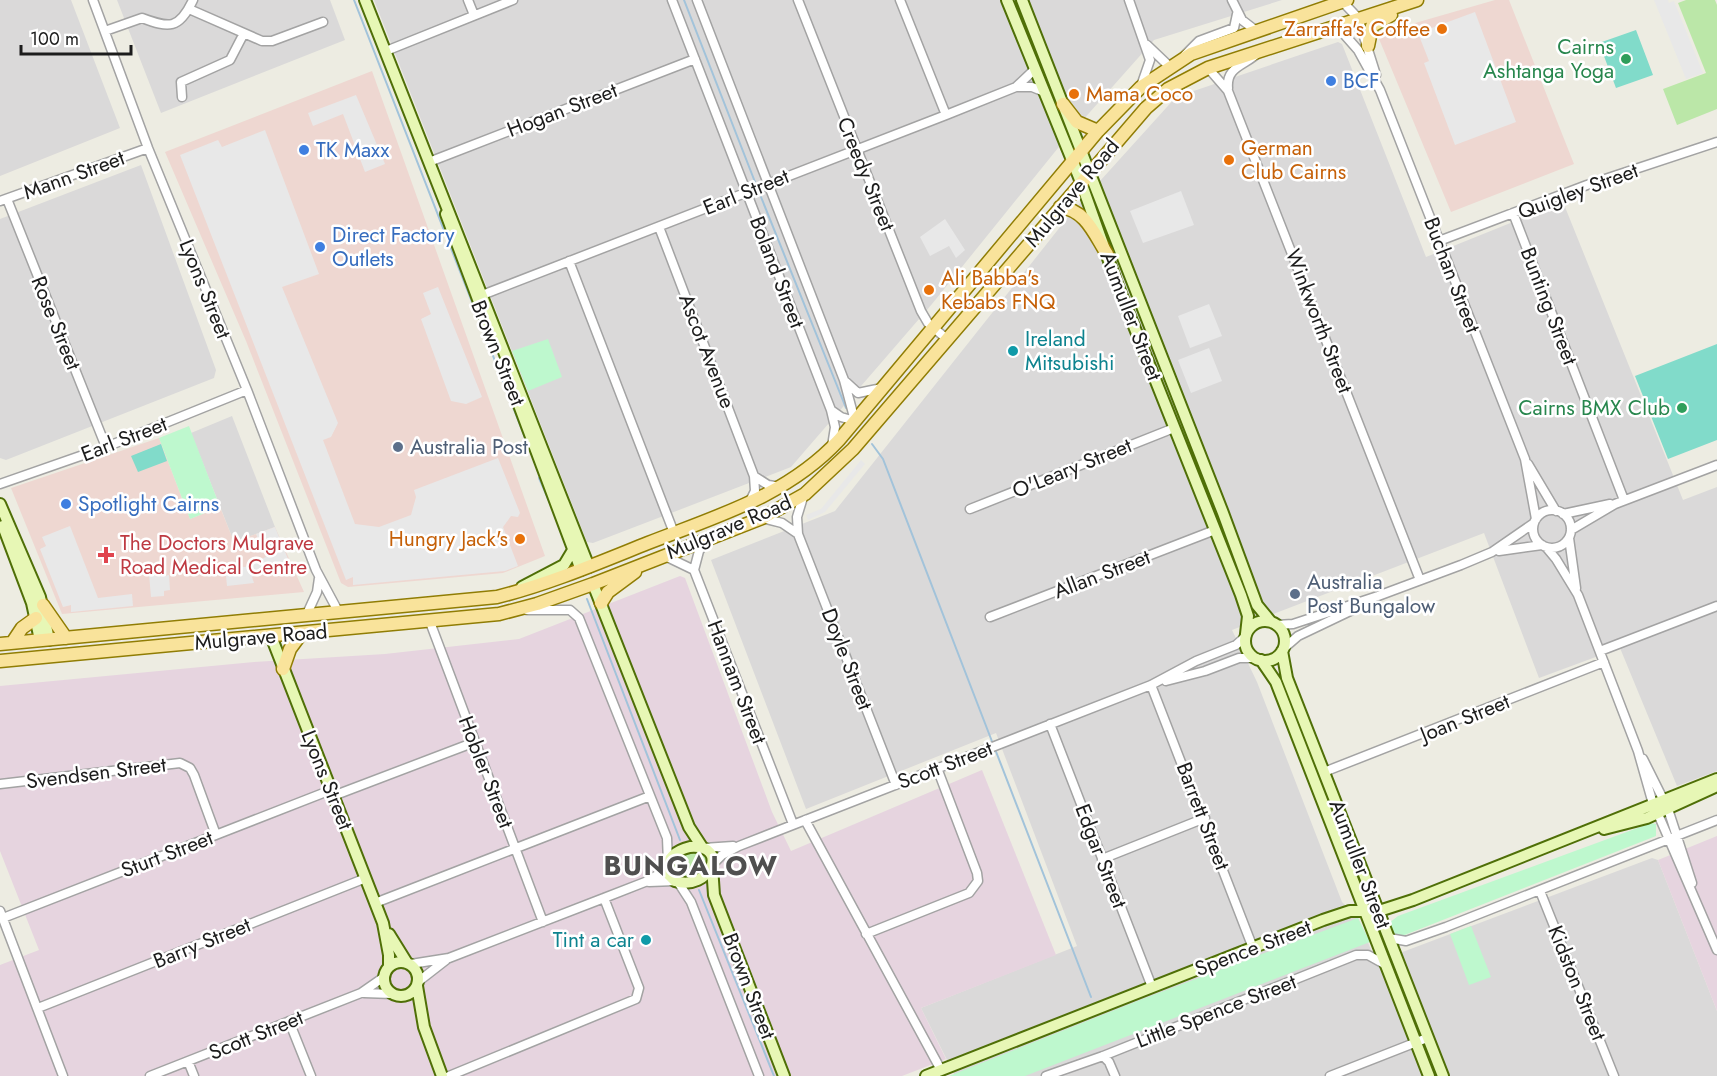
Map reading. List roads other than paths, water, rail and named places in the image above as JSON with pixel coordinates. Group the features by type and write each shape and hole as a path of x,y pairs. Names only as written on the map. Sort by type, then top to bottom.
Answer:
{"main road":[{"name":"Mulgrave Road","path":"0,661 430,622 518,610 593,584 762,518 805,494 846,457 948,340 1089,171 1157,98 1180,82 1208,68 1417,0"},
{"path":"1368,46 1369,31 1375,22 1421,0"},
{"name":"Mulgrave Road","path":"6,644 452,603 511,593 585,568 745,506 783,488 832,447 1098,131 1141,87 1174,63 1256,30 1343,1"},
{"path":"1063,104 1077,122 1098,131"},
{"path":"1060,207 1071,208 1085,219 1107,254"},
{"path":"601,603 608,592 650,561"},
{"name":"Brown Street","path":"585,568 593,584"},
{"path":"43,605 66,638"},
{"path":"6,644 36,618"},
{"path":"267,620 271,636"},
{"path":"283,669 290,649 301,634"},
{"path":"44,640 47,657"}],"street":[{"name":"Lyons Street","path":"93,0 148,148 247,390 319,577 339,613"},
{"path":"105,31 142,18 170,25 183,18 193,0"},
{"name":"Brown Street","path":"365,0 585,568"},
{"path":"468,0 474,15"},
{"path":"386,51 513,0"},
{"name":"Boland Street","path":"672,0 831,410 835,427 832,447"},
{"name":"Boland Street","path":"697,0 844,380 855,420"},
{"name":"Creedy Street","path":"798,0 921,311 934,328 948,340"},
{"path":"900,0 946,115"},
{"name":"Aumuller Street","path":"1007,0 1042,91 1077,156 1089,171 1215,491 1257,606 1274,624"},
{"path":"1020,0 1028,29 1020,35"},
{"name":"Aumuller Street","path":"1020,0 1063,104 1077,156 1081,182 1107,254 1245,606 1248,621 1246,635"},
{"path":"1129,0 1150,60 1141,87"},
{"path":"1232,0 1238,14 1256,30"},
{"name":"Buchan Street","path":"1343,1 1358,18 1380,90 1525,459 1560,513"},
{"path":"189,9 243,35 262,41 272,41 323,22"},
{"path":"1145,43 1174,63 1199,41 1234,28 1238,14"},
{"name":"Buchan Street","path":"1336,25 1358,50 1380,90"},
{"path":"182,97 181,82 230,60 243,35"},
{"path":"1228,91 1228,74 1251,61 1262,50"},
{"name":"Hogan Street","path":"429,162 695,59"},
{"name":"Winkworth Street","path":"1208,68 1228,91 1420,580"},
{"name":"Earl Street","path":"480,296 1016,87 1034,70"},
{"path":"1016,87 1032,87 1042,91"},
{"name":"Quigley Street","path":"1439,241 1587,185 1717,142"},
{"name":"Mann Street","path":"4,200 148,148"},
{"name":"Rose Street","path":"4,200 106,447"},
{"name":"Bunting Street","path":"1513,213 1624,500"},
{"name":"Ascot Avenue","path":"659,226 754,476"},
{"path":"569,261 674,533"},
{"path":"1136,292 1129,295 1129,298 1137,319 1141,342"},
{"name":"Brown Street","path":"480,296 573,550 585,568"},
{"path":"844,380 858,393 883,388"},
{"name":"Earl Street","path":"0,484 106,447 247,390"},
{"path":"831,410 842,417 855,420"},
{"name":"O'Leary Street","path":"970,509 1174,428"},
{"name":"Buchan Street","path":"1525,459 1535,521"},
{"path":"1492,552 1544,546 1560,547 1570,534 1615,504 1717,465"},
{"path":"754,476 768,485 783,488"},
{"path":"745,506 755,491 754,476"},
{"name":"Doyle Street","path":"805,494 797,517 798,534 896,784"},
{"path":"0,504 43,605 44,640"},
{"path":"1378,596 1298,636 1272,659 1258,659 1246,646 1246,635 1254,624 1293,624 1420,580 1492,552 1545,512 1560,513 1615,504"},
{"path":"1560,513 1569,522 1578,595"},
{"path":"0,514 44,640"},
{"path":"762,518 783,523 798,534"},
{"path":"1535,521 1534,535 1556,559 1578,595 1717,950"},
{"name":"Allan Street","path":"990,617 1215,530"},
{"path":"664,555 694,570 699,551 708,538"},
{"path":"511,593 564,565 573,550"},
{"name":"Hannam Street","path":"694,570 793,824"},
{"path":"306,616 317,592 319,577"},
{"name":"Brown Street","path":"593,584 689,827 703,847"},
{"path":"1600,651 1717,606"},
{"path":"518,610 563,610 577,615 667,838 674,847 684,849 703,847 712,855 713,865 690,888 691,902"},
{"name":"Hobler Street","path":"430,622 543,922"},
{"path":"1274,624 1285,638 1282,650"},
{"name":"Scott Street","path":"1151,685 1196,661 1236,645 1246,635"},
{"name":"Lyons Street","path":"271,636 383,923 409,964"},
{"name":"Aumuller Street","path":"1282,650 1284,671 1397,958 1422,1040 1429,1076"},
{"name":"Scott Street","path":"713,865 720,856 739,846 1151,685 1205,671 1239,658 1258,659"},
{"name":"Aumuller Street","path":"1258,659 1276,682 1386,965 1422,1040 1443,1076"},
{"name":"Joan Street","path":"1324,772 1604,662"},
{"name":"Barrett Street","path":"1151,685 1205,818 1253,948"},
{"name":"Edgar Street","path":"1050,724 1152,987"},
{"name":"Sturt Street","path":"1,914 475,742"},
{"name":"Svendsen Street","path":"0,784 180,763 190,768 194,775 216,836"},
{"path":"867,934 969,893 978,881 937,768"},
{"name":"Spence Street","path":"1661,807 1717,779"},
{"path":"1330,786 1329,798 1337,822 1331,826"},
{"name":"Spence Street","path":"926,1076 1346,912 1379,910 1413,900 1583,833 1717,786"},
{"path":"375,903 650,796"},
{"path":"1102,859 1205,818"},
{"path":"805,820 941,1070"},
{"path":"1389,938 1406,941 1540,891 1672,836 1717,820"},
{"path":"424,1027 397,995 386,987 386,972 397,962 409,964 449,958 645,882 661,873 667,864 684,849 689,840 689,827"},
{"path":"667,838 668,874 677,882"},
{"name":"Scott Street","path":"703,847 739,846"},
{"name":"Brown Street","path":"713,865 714,895"},
{"name":"Barry Street","path":"38,1008 366,878"},
{"path":"645,882 697,881"},
{"name":"Brown Street","path":"697,881 706,883 714,895 784,1076"},
{"name":"Brown Street","path":"677,882 691,902 759,1076"},
{"name":"Kidston Street","path":"1540,891 1614,1076"},
{"path":"449,1076 632,1003 638,994 639,987 604,898"},
{"path":"1,914 63,1076"},
{"name":"Lyons Street","path":"383,923 389,955 386,972"},
{"path":"1397,958 1406,941"},
{"name":"Little Spence Street","path":"1046,1076 1103,1056 1356,955 1368,955 1386,965"},
{"path":"397,995 411,994 418,983 449,958"},
{"path":"409,964 417,971 424,1027 442,1076"},
{"name":"Scott Street","path":"361,993 386,972"},
{"name":"Scott Street","path":"150,1076 361,993 384,992 397,995"},
{"path":"289,1021 311,1076"},
{"path":"1330,1076 1422,1040"},
{"path":"1103,1056 1109,1061 1115,1076"},
{"path":"188,1061 194,1076"}],"waterway":[{"path":"354,0 531,453"},
{"path":"684,0 755,182"},
{"path":"761,197 846,408"},
{"path":"872,444 883,459 993,744"},
{"path":"539,478 556,517"},
{"path":"564,539 567,547"},
{"path":"587,599 680,840"},
{"path":"995,749 1091,997"},
{"path":"699,890 774,1076"}],"place":[{"name":"Zarraffa's Coffee","path":"1442,29"},
{"name":"Cairns Ashtanga Yoga","path":"1626,59"},
{"name":"BCF","path":"1331,81"},
{"name":"Mama Coco","path":"1074,94"},
{"name":"TK Maxx","path":"304,150"},
{"name":"German Club Cairns","path":"1229,160"},
{"name":"Direct Factory Outlets","path":"320,247"},
{"name":"Ali Babba's Kebabs FNQ","path":"929,290"},
{"name":"Ireland Mitsubishi","path":"1013,351"},
{"name":"Cairns BMX Club","path":"1682,408"},
{"name":"Australia Post","path":"398,447"},
{"name":"Spotlight Cairns","path":"66,504"},
{"name":"Hungry Jack's","path":"520,539"},
{"name":"The Doctors Mulgrave Road Medical Centre","path":"106,555"},
{"name":"Australia Post Bungalow","path":"1295,594"},
{"name":"Tint a car","path":"646,940"}],"district":[{"name":"BUNGALOW","path":"691,865"}]}
